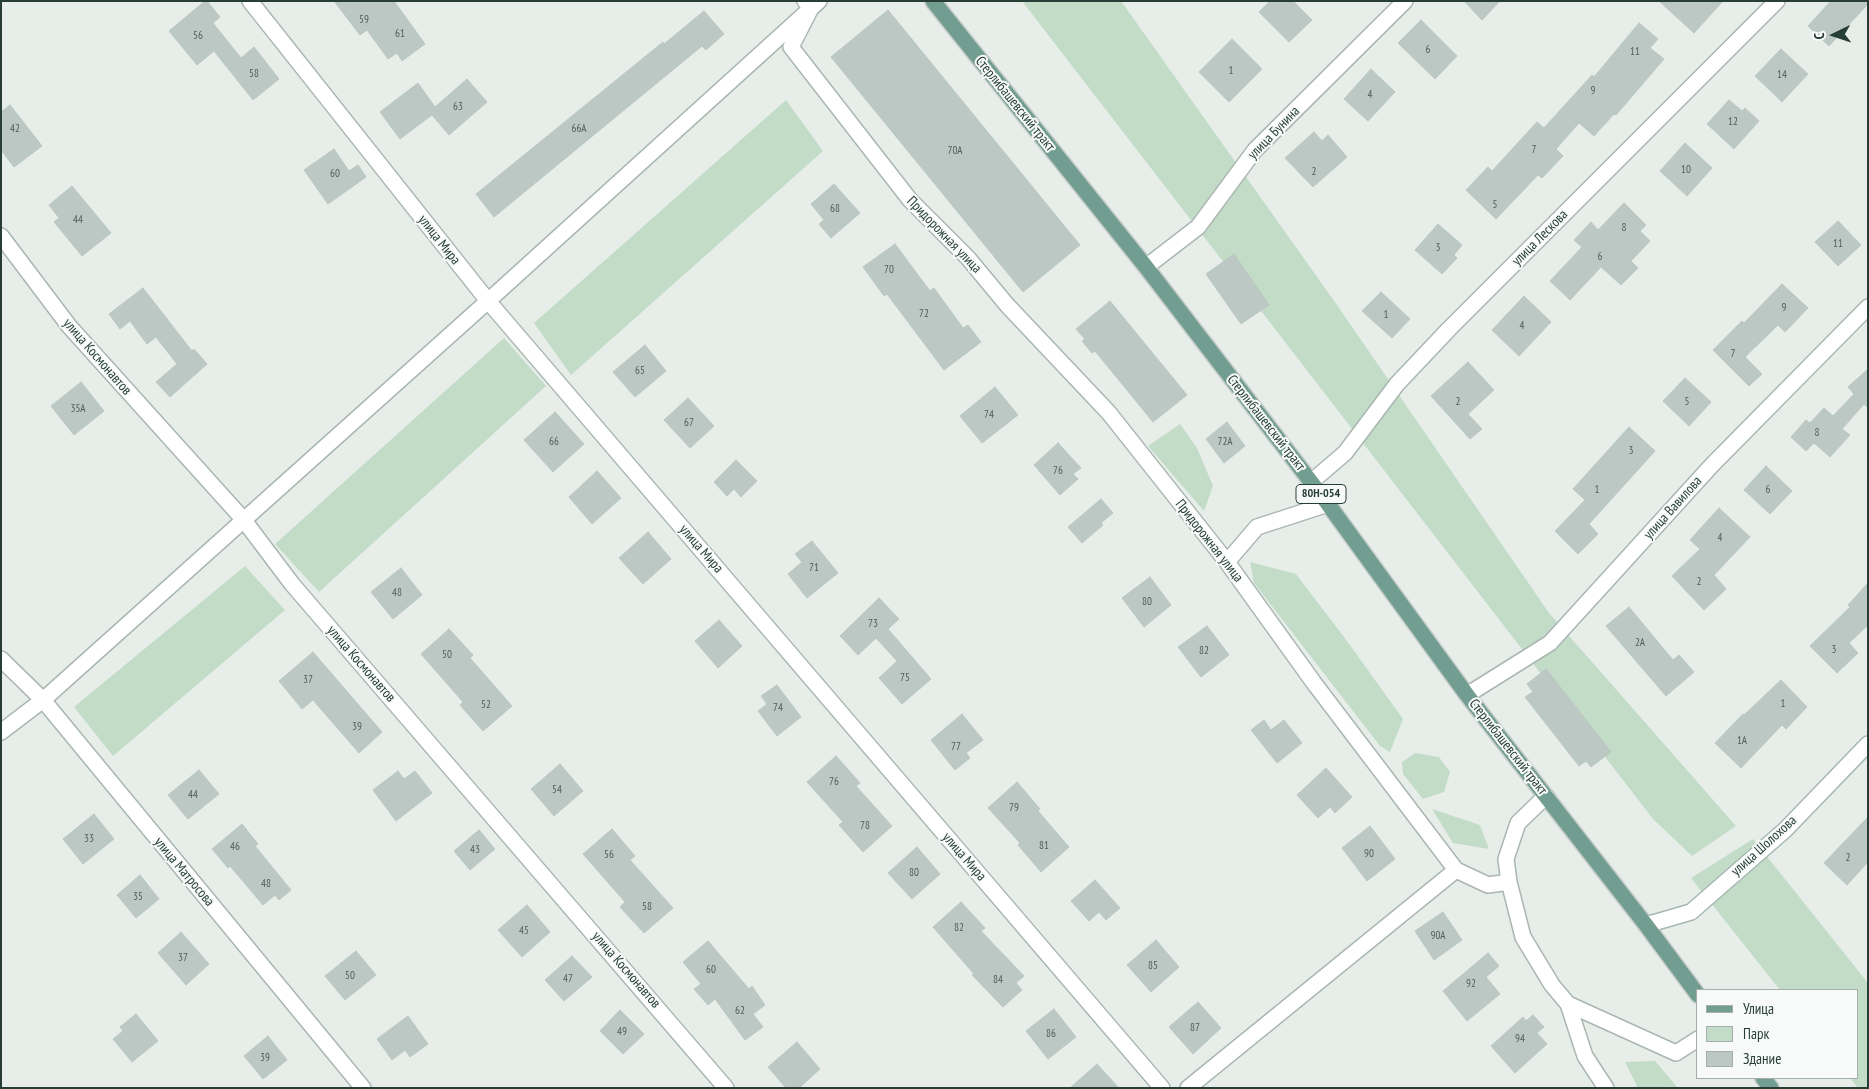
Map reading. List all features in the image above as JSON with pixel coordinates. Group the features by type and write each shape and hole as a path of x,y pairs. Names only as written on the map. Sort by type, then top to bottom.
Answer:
{"main road":[{"name":"Стерлибашевский тракт","path":"933,1 1146,267 1328,504 1467,695 1696,992"}],"street":[{"name":"улица Мира","path":"250,1 488,302 1162,1088"},
{"name":"улица Бунина","path":"1146,267 1198,227 1255,150 1405,1"},
{"name":"улица Лескова","path":"1311,482 1345,453 1396,384 1449,329 1777,1"},
{"path":"1,732 43,700 488,302 812,4"},
{"name":"Придорожная улица","path":"812,4 791,47 910,200 968,258 1008,305 1109,413 1227,562 1314,683 1456,870 1488,884 1509,882"},
{"name":"улица Космонавтов","path":"1,236 69,326 243,520 292,584 726,1088"},
{"name":"улица Вавилова","path":"1467,695 1550,643 1712,465 1868,307"},
{"path":"1227,562 1257,527 1328,504"},
{"name":"улица Матросова","path":"1,659 43,700 363,1088"},
{"name":"улица Шолохова","path":"1646,925 1691,912 1785,830 1868,744"},
{"path":"1546,796 1518,823 1506,859 1509,882 1523,937 1552,985 1568,1004 1585,1056 1606,1088"},
{"path":"1188,1088 1456,870"},
{"path":"1568,1004 1676,1053 1696,1040"}],"green space":[{"path":"1022,1 1121,1 1337,305 1549,613 1736,826 1692,856 1653,819"},
{"path":"786,100 823,151 571,375 534,323"},
{"path":"504,338 546,386 319,592 275,544"},
{"path":"1180,424 1197,448 1213,486 1204,511 1148,446"},
{"path":"1250,562 1296,574 1347,641 1403,719 1390,752 1380,746 1254,583"},
{"path":"245,566 285,610 113,756 74,707"},
{"path":"1415,753 1439,757 1450,772 1444,792 1423,799 1403,774 1402,762"},
{"path":"1432,809 1480,825 1489,849 1453,843"},
{"path":"1753,839 1868,983 1868,1088 1858,1088 1851,1079 1859,1079 1859,989 1779,989 1691,878"},
{"path":"1655,1061 1678,1088 1638,1088 1625,1062"}],"building":[{"path":"205,1 220,17 213,23 241,58 254,47 279,79 253,100 214,51 197,65 169,31"},
{"path":"334,1 394,1 425,44 402,61 397,53 388,59 367,30 360,35"},
{"path":"1270,1 1293,1 1312,20 1289,42 1259,12"},
{"path":"1464,1 1500,1 1482,20"},
{"path":"1659,1 1723,1 1694,33"},
{"path":"1831,1 1868,1 1868,4 1829,46 1808,26"},
{"path":"888,10 1080,245 1023,292 831,57"},
{"path":"704,11 724,34 706,50 702,46 494,217 476,194"},
{"path":"1421,20 1457,56 1435,79 1398,43"},
{"path":"1639,23 1658,39 1650,48 1664,59 1616,115 1614,114 1594,136 1579,123 1556,149 1563,156 1542,178 1538,175 1496,219 1466,190 1488,167 1492,171 1537,122 1544,128 1592,75 1594,77"},
{"path":"1232,39 1262,69 1229,102 1199,72"},
{"path":"1781,49 1808,74 1782,102 1755,76"},
{"path":"1371,69 1395,92 1368,121 1344,99"},
{"path":"467,79 487,102 449,135 432,115 400,139 380,112 418,83 435,107"},
{"path":"1729,100 1742,111 1745,108 1759,121 1734,149 1707,124"},
{"path":"10,105 42,146 14,167 1,150 1,112"},
{"path":"1314,132 1322,141 1328,135 1347,157 1313,187 1285,158"},
{"path":"1685,143 1712,168 1687,196 1660,171"},
{"path":"334,149 349,171 358,165 366,177 328,204 304,170"},
{"path":"834,184 860,213 831,238 819,224 824,220 811,204"},
{"path":"72,186 111,233 82,256 54,222 59,218 49,205"},
{"path":"1624,203 1646,225 1640,231 1650,241 1631,261 1638,268 1621,285 1601,267 1570,300 1550,281 1582,247 1574,240 1591,222 1598,230"},
{"path":"1838,221 1861,245 1838,266 1815,242"},
{"path":"1438,224 1462,245 1454,255 1457,258 1442,274 1415,250"},
{"path":"895,244 930,291 934,288 963,328 968,325 981,342 944,370 887,294 884,296 863,267"},
{"path":"1234,254 1269,305 1241,324 1206,274"},
{"path":"1782,284 1808,308 1785,332 1778,325 1745,357 1762,374 1749,386 1713,350 1742,321 1744,323"},
{"path":"143,288 192,351 194,349 207,364 170,397 156,382 177,364 156,337 147,344 130,321 120,329 109,314"},
{"path":"1381,292 1410,319 1392,338 1362,311"},
{"path":"1524,296 1551,322 1519,356 1492,330"},
{"path":"1110,301 1187,395 1153,422 1095,351 1092,353 1082,341 1085,339 1076,329"},
{"path":"645,345 666,371 635,397 613,372"},
{"path":"1468,362 1494,390 1468,414 1482,429 1470,439 1431,396"},
{"path":"1868,369 1868,408 1864,404 1842,429 1850,435 1830,457 1814,443 1806,451 1791,437 1806,420 1810,423 1824,408 1833,416 1854,394 1848,387"},
{"path":"1685,378 1711,402 1689,426 1663,401"},
{"path":"81,382 104,411 74,435 51,406"},
{"path":"995,387 1018,415 982,443 960,416"},
{"path":"688,398 714,426 690,448 664,420"},
{"path":"555,412 584,444 553,472 524,440"},
{"path":"1227,422 1245,446 1224,463 1206,439"},
{"path":"1629,427 1655,451 1589,524 1598,534 1578,554 1555,531 1585,500 1573,489"},
{"path":"1058,443 1081,468 1073,474 1078,479 1060,495 1034,465"},
{"path":"736,460 757,481 741,497 734,489 727,496 714,482"},
{"path":"1766,466 1792,491 1770,514 1744,490"},
{"path":"597,471 621,498 592,524 569,497"},
{"path":"1101,499 1113,513 1101,523 1103,525 1082,543 1068,527"},
{"path":"1719,508 1750,537 1714,575 1726,589 1704,610 1672,576 1700,549 1690,540"},
{"path":"648,532 671,559 643,584 619,558"},
{"path":"812,541 838,573 807,598 788,574 802,562 795,554"},
{"path":"401,568 422,595 393,619 371,592"},
{"path":"1150,577 1171,605 1144,627 1122,598"},
{"path":"1868,583 1868,625 1849,643 1858,653 1837,673 1810,646 1850,607 1848,605"},
{"path":"879,598 899,619 888,629 931,679 902,704 879,678 897,661 876,638 858,655 840,636"},
{"path":"1629,607 1673,660 1679,655 1694,672 1666,696 1606,626"},
{"path":"719,620 742,646 718,668 695,641"},
{"path":"1207,626 1229,655 1201,677 1178,647"},
{"path":"449,629 473,655 470,658 512,706 483,731 460,705 463,702 421,654"},
{"path":"313,652 382,732 359,753 313,700 302,709 279,681"},
{"path":"1546,669 1611,752 1591,767 1586,761 1579,766 1525,697 1533,692 1527,684"},
{"path":"1781,680 1807,707 1786,729 1782,725 1741,768 1715,743 1743,714"},
{"path":"777,685 801,717 777,736 758,711 767,704 761,696"},
{"path":"962,714 983,740 966,753 970,758 955,770 931,740"},
{"path":"1264,720 1271,730 1284,720 1302,743 1277,763 1251,730"},
{"path":"836,756 860,783 856,786 892,826 863,852 839,825 843,822 807,782"},
{"path":"560,764 583,791 554,816 531,789"},
{"path":"1326,768 1352,797 1335,813 1330,807 1318,818 1297,795"},
{"path":"199,770 219,794 188,819 168,795"},
{"path":"398,771 404,779 415,771 432,793 396,821 373,790"},
{"path":"1017,782 1040,809 1038,811 1069,847 1041,872 1018,845 1020,843 988,808"},
{"path":"94,814 114,839 83,864 63,839"},
{"path":"1868,817 1868,862 1847,885 1824,863"},
{"path":"242,824 258,844 255,846 291,890 279,900 275,895 263,905 230,866 228,868 212,849"},
{"path":"1370,826 1395,859 1367,881 1342,848"},
{"path":"612,829 635,856 630,860 673,908 644,933 620,907 625,902 583,854"},
{"path":"479,830 495,849 470,870 454,851"},
{"path":"917,847 940,874 912,899 888,873"},
{"path":"140,875 159,899 136,918 117,895"},
{"path":"1095,880 1120,908 1106,920 1099,912 1089,921 1071,901"},
{"path":"961,902 985,928 981,931 1024,976 1016,983 1022,990 1003,1007 972,975 974,974 933,927"},
{"path":"527,905 550,932 522,957 498,930"},
{"path":"1443,912 1462,940 1434,960 1415,931"},
{"path":"181,932 209,964 186,985 158,953"},
{"path":"1156,940 1179,967 1151,992 1127,965"},
{"path":"708,941 749,989 752,986 765,1005 753,1014 763,1027 745,1040 715,999 708,1005 694,989 701,984 683,962"},
{"path":"356,951 376,975 345,1000 325,976"},
{"path":"1488,953 1499,966 1486,977 1500,994 1467,1021 1443,991"},
{"path":"572,956 592,977 564,1001 545,980"},
{"path":"1198,1002 1221,1028 1193,1054 1169,1027"},
{"path":"1054,1009 1076,1037 1048,1059 1026,1031"},
{"path":"620,1010 644,1034 623,1054 600,1031"},
{"path":"136,1014 158,1041 132,1062 113,1039 123,1031 120,1027"},
{"path":"1533,1015 1544,1027 1537,1033 1547,1044 1515,1073 1491,1046 1523,1017 1526,1021"},
{"path":"408,1016 428,1044 410,1057 405,1050 392,1060 377,1039"},
{"path":"268,1036 287,1060 263,1079 244,1056"},
{"path":"797,1042 820,1069 799,1088 786,1088 768,1067"},
{"path":"1097,1064 1119,1088 1070,1088"}]}
